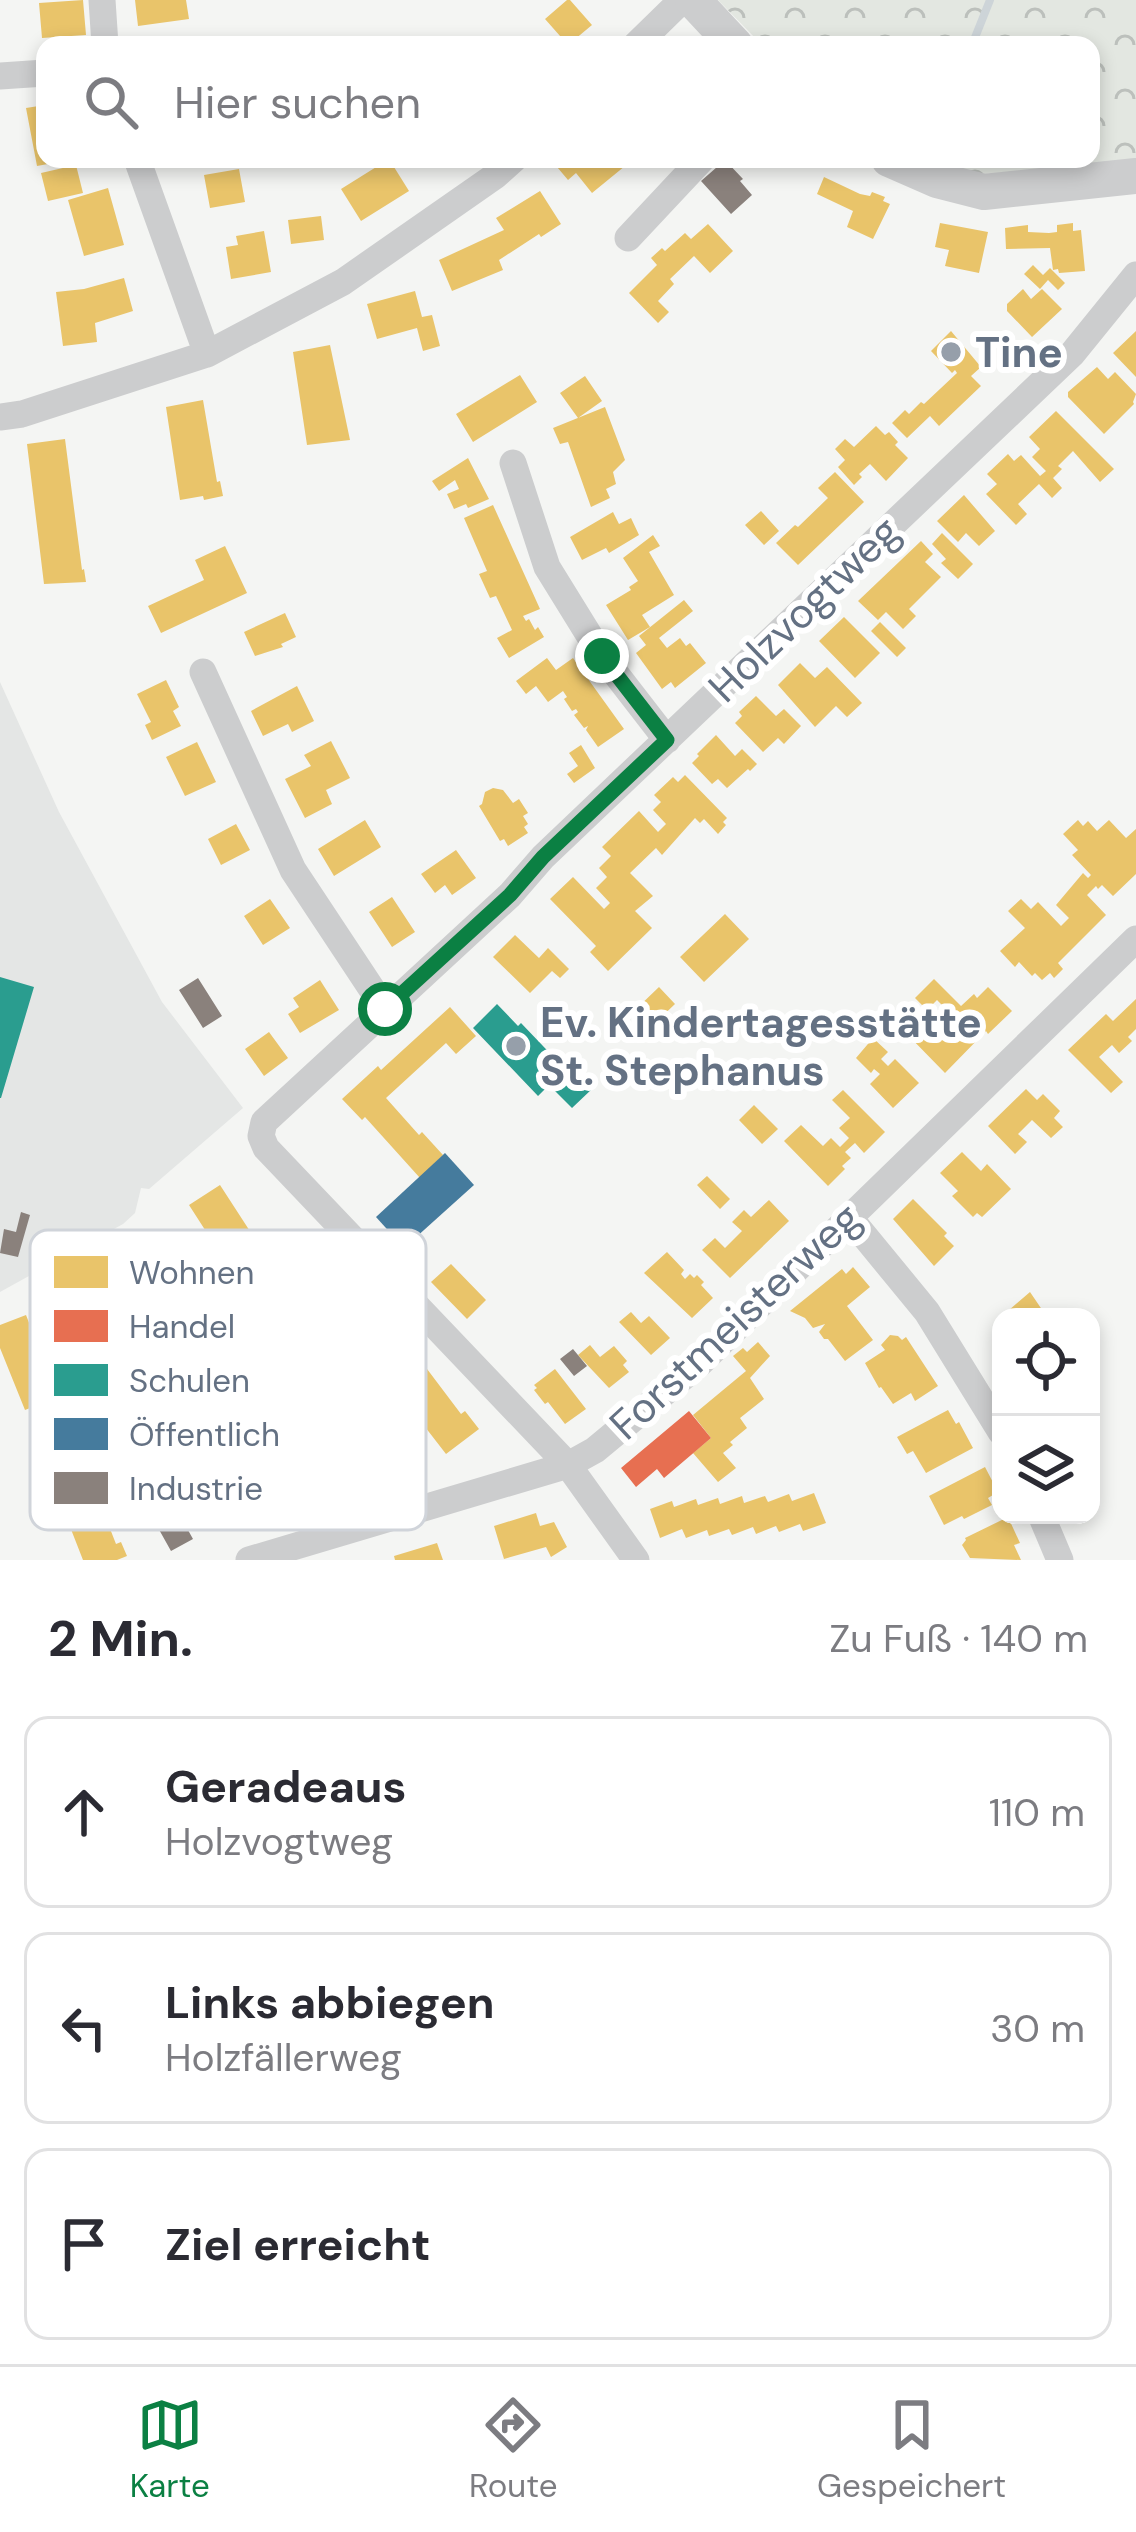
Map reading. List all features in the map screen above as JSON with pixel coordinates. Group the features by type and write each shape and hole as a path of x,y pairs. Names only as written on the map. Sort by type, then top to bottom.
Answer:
{"street":[{"path":"102,0 104,36"},
{"path":"645,36 682,0"},
{"path":"693,0 726,36"},
{"path":"0,76 36,74"},
{"path":"140,168 207,354"},
{"path":"0,417 207,354 343,282 504,168"},
{"path":"628,238 693,168"},
{"path":"910,168 985,192 1136,176"},
{"name":"Holzvogtweg","path":"344,1230 266,1148 260,1136 264,1122 510,895 543,857 1072,354 1136,275"},
{"path":"513,463 547,567 602,656 667,740"},
{"path":"203,672 293,870 385,1009"},
{"name":"Forstmeisterweg","path":"426,1507 568,1465 595,1450 700,1363 1136,939"},
{"path":"849,1217 927,1312 992,1417"},
{"name":"Holzvogtweg","path":"426,1316 568,1465"},
{"path":"568,1465 636,1560"},
{"path":"1045,1524 1060,1560"},
{"name":"Forstmeisterweg","path":"249,1560 350,1530"}],"shaded area":[{"path":"0,682 59,812 162,1002 243,1108 149,1189 141,1188 135,1213 123,1224 112,1230 30,1230 30,1275 0,1292"}],"green space":[{"path":"718,0 1136,0 1136,161 1100,164 1100,36 753,36"},
{"path":"957,168 1055,168 985,174"}],"building: Wohnen":[{"path":"83,0 86,35 42,36 39,3"},
{"path":"135,0 186,0 189,19 138,26"},
{"path":"570,0 592,25 579,36 560,36 545,19"},
{"path":"36,106 36,161 26,108"},
{"path":"77,168 83,193 48,201 41,173"},
{"path":"375,168 395,168 409,191 361,221 341,189"},
{"path":"558,168 623,168 592,193 576,173 568,180"},
{"path":"239,169 245,202 210,208 204,175"},
{"path":"824,177 860,194 885,197 883,201 890,204 873,239 847,227 853,211 817,194"},
{"path":"108,188 124,245 84,256 68,200"},
{"path":"540,191 561,224 499,260 503,270 452,291 439,260 504,230 496,218"},
{"path":"321,216 324,240 291,244 288,220"},
{"path":"940,223 988,232 979,273 945,266 949,250 935,247"},
{"path":"1073,223 1073,231 1081,230 1085,271 1053,270 1050,248 1006,249 1005,228 1028,225 1028,232 1049,233 1057,232 1057,225"},
{"path":"708,224 733,251 710,273 694,256 670,279 674,284 658,301 669,312 658,323 629,293 657,265 651,258 662,248 665,251 685,233 691,239"},
{"path":"264,231 271,272 231,279 226,247 238,245 236,236"},
{"path":"1033,265 1043,275 1050,268 1065,283 1058,290 1048,280 1040,289 1024,274"},
{"path":"124,278 133,311 95,323 97,342 63,346 56,292"},
{"path":"1023,289 1031,299 1042,289 1062,309 1032,337 1007,311 1007,304"},
{"path":"415,291 422,317 432,315 440,346 423,351 417,328 377,339 367,304"},
{"path":"951,331 981,367 971,376 981,386 939,426 930,416 907,438 892,423 905,410 909,414 924,404 957,373 931,351"},
{"path":"1136,331 1136,377 1113,353"},
{"path":"330,345 350,440 307,445 293,352"},
{"path":"1097,367 1108,379 1115,372 1136,394 1134,404 1104,434 1068,397"},
{"path":"520,375 537,402 473,442 456,414"},
{"path":"585,376 602,401 578,418 560,393"},
{"path":"203,400 223,496 180,500 166,407"},
{"path":"605,407 625,460 613,472 616,484 606,489 610,498 591,507 568,442 560,444 553,428"},
{"path":"1056,411 1114,469 1100,482 1073,451 1053,478 1062,488 1052,498 1039,484 1018,504 1027,514 1016,525 986,494 997,484 987,474 1008,454 1014,461 1021,455 1040,476 1046,471 1032,457 1040,449 1029,437"},
{"path":"876,426 885,435 889,432 908,458 886,481 870,464 854,485 838,467 845,460 835,449 845,439 854,447"},
{"path":"65,439 86,582 44,584 27,444"},
{"path":"468,458 489,499 454,509 447,494 459,489 455,480 439,491 432,481"},
{"path":"835,472 864,502 798,565 776,543 828,498 818,488"},
{"path":"964,495 995,531 979,546 966,533 958,542 937,521"},
{"path":"493,505 540,609 523,616 544,637 509,658 497,638 512,630 479,574 487,571 464,518"},
{"path":"761,511 779,531 764,545 745,525"},
{"path":"613,512 619,524 631,518 639,535 609,553 606,548 582,560 570,537"},
{"path":"942,533 973,564 958,579 941,563 946,559 932,544"},
{"path":"653,535 660,546 649,552 674,595 642,615 650,627 628,640 606,605 638,581 623,558"},
{"path":"921,541 933,554 925,562 941,577 909,609 916,616 903,629 886,612 878,620 858,601"},
{"path":"225,546 247,593 161,633 148,606 204,580 195,560"},
{"path":"684,600 693,611 659,638 667,648 680,638 686,646 690,643 706,663 675,688 671,682 662,689 636,653 646,645 639,636"},
{"path":"285,613 296,637 283,647 255,656 244,632"},
{"path":"844,617 880,653 855,678 819,641"},
{"path":"880,622 906,648 897,657 871,631"},
{"path":"547,658 556,670 573,658 624,729 598,747 563,691 548,702 536,686 526,694 516,681"},
{"path":"800,663 815,678 827,667 862,703 847,717 836,706 815,727 778,685"},
{"path":"166,680 179,707 173,711 181,726 152,740 145,725 151,722 137,694"},
{"path":"297,686 314,721 292,732 288,724 263,736 251,711"},
{"path":"756,696 776,716 784,709 801,726 784,744 778,738 763,752 735,723"},
{"path":"716,735 735,756 742,749 757,764 727,788 718,779 712,784 692,763"},
{"path":"331,741 350,778 326,790 332,804 305,818 285,779 311,766 304,755"},
{"path":"197,742 216,782 185,796 166,757"},
{"path":"581,745 595,768 574,783 567,774 578,766 569,753"},
{"path":"685,775 727,818 726,825 718,834 704,819 700,823 695,818 662,855 656,848 630,873 653,896 635,911 652,928 608,971 590,952 596,946 550,899 573,877 604,909 610,903 596,888 607,877 599,868 611,856 602,847 639,811 658,832 666,824 653,810 661,802 654,795 673,777 678,782"},
{"path":"503,790 513,803 519,799 528,813 523,816 528,833 508,846 479,806 485,792"},
{"path":"365,820 381,847 334,876 318,849"},
{"path":"1078,820 1083,826 1088,821 1097,831 1109,820 1126,838 1136,829 1136,874 1113,896 1102,885 1087,895 1106,915 1058,963 1063,969 1054,978 1050,973 1042,980 1019,962 1015,967 1000,951 1025,928 1008,911 1021,899 1031,909 1038,902 1061,926 1069,918 1056,905 1083,873 1088,878 1091,875 1072,855 1078,850 1063,834"},
{"path":"236,824 250,850 221,865 208,839"},
{"path":"456,850 476,878 452,895 445,885 435,893 421,874"},
{"path":"392,897 415,932 392,947 369,912"},
{"path":"270,899 290,928 263,945 244,916"},
{"path":"725,914 749,939 704,982 680,957"},
{"path":"515,935 539,958 548,948 569,969 560,978 552,971 530,993 493,957"},
{"path":"934,979 961,1006 988,987 1012,1011 945,1073 903,1030 914,1020 931,1039 941,1029 936,1025 949,1012 937,1000 927,1010 915,998"},
{"path":"320,980 339,1010 300,1033 288,1014 299,1007 293,998"},
{"path":"659,987 675,1004 650,1028 634,1011"},
{"path":"1136,999 1136,1029 1128,1037 1132,1041 1119,1053 1112,1045 1099,1057 1123,1082 1111,1093 1068,1050 1106,1014 1113,1021"},
{"path":"450,1007 476,1036 456,1054 446,1043 386,1098 443,1155 420,1178 365,1117 362,1120 342,1099"},
{"path":"269,1032 288,1058 264,1076 245,1049"},
{"path":"873,1038 888,1052 881,1059 888,1066 895,1059 919,1083 893,1108 870,1084 880,1074 874,1069 871,1073 856,1058"},
{"path":"1026,1089 1037,1100 1043,1094 1060,1111 1054,1118 1063,1127 1051,1138 1032,1120 1018,1134 1027,1142 1015,1154 988,1126"},
{"path":"843,1090 885,1132 864,1153 855,1143 845,1152 851,1158 828,1186 784,1141 801,1125 823,1146 831,1138 840,1147 849,1138 839,1128 850,1118 832,1100"},
{"path":"754,1105 778,1129 762,1144 739,1120"},
{"path":"962,1152 981,1171 987,1164 1011,1189 982,1217 977,1213 973,1217 952,1196 958,1191 940,1173"},
{"path":"707,1176 730,1199 720,1209 697,1185"},
{"path":"220,1185 249,1230 205,1230 189,1205"},
{"path":"913,1199 954,1246 934,1266 893,1219"},
{"path":"769,1200 789,1221 730,1278 702,1250 715,1238 725,1248 742,1231 732,1222 744,1210 751,1217"},
{"path":"667,1252 684,1270 685,1279 697,1275 713,1298 692,1318 644,1273"},
{"path":"451,1264 486,1300 467,1319 431,1282"},
{"path":"853,1267 870,1287 847,1306 873,1340 845,1361 819,1332 825,1324 813,1328 790,1311 842,1269 846,1274"},
{"path":"1030,1292 1041,1308 1011,1308"},
{"path":"631,1312 641,1323 649,1316 670,1338 651,1355 619,1322"},
{"path":"26,1315 30,1325 30,1408 25,1410 0,1348 0,1325"},
{"path":"890,1335 906,1337 938,1386 915,1401 911,1393 893,1404 865,1363 885,1350 881,1345"},
{"path":"758,1342 770,1356 750,1378 764,1399 740,1418 747,1428 723,1453 736,1468 718,1482 693,1453 711,1438 693,1415 746,1371 733,1356"},
{"path":"590,1345 600,1357 614,1346 627,1361 623,1365 629,1372 609,1388 578,1355"},
{"path":"426,1368 461,1414 465,1411 479,1429 446,1454 426,1428"},
{"path":"555,1369 586,1409 565,1424 534,1390"},
{"path":"948,1410 973,1448 926,1473 913,1451 907,1454 897,1437"},
{"path":"985,1467 992,1480 988,1498 992,1505 944,1525 929,1496"},
{"path":"814,1493 826,1523 803,1531 800,1524 756,1534 753,1527 732,1535 729,1529 709,1536 707,1530 686,1538 682,1529 660,1538 650,1509 696,1499 698,1505 718,1498 720,1504 742,1496 744,1503 765,1496 768,1502 789,1494 792,1501"},
{"path":"536,1513 540,1526 554,1522 567,1547 551,1557 546,1547 504,1559 494,1526"},
{"path":"994,1524 1011,1524 1021,1560 970,1558 962,1545 965,1538"},
{"path":"71,1530 111,1530 127,1556 117,1560 83,1560"},
{"path":"437,1543 443,1560 395,1560 394,1556"}],"building: Handel":[{"path":"689,1411 711,1438 664,1478 657,1469 636,1487 621,1468"}],"building: Schulen":[{"path":"0,977 34,987 1,1098 0,1098"},
{"name":"Ev. Kindertagesstätte St. Stephanus","path":"497,1004 592,1089 572,1108 549,1085 538,1096 473,1028"}],"building: Öffentlich":[{"path":"445,1153 474,1185 424,1230 388,1230 376,1217"}],"building: Industrie":[{"path":"716,168 733,168 752,195 731,214 701,181"},
{"path":"198,978 222,1016 203,1028 179,990"},
{"path":"21,1212 30,1215 18,1257 0,1253 4,1229 16,1232"},
{"path":"573,1349 587,1366 574,1376 560,1359"},
{"path":"159,1530 188,1530 193,1539 171,1551"}],"waterway":[{"path":"976,36 990,0"}],"place":[{"name":"Tine","path":"951,352"},
{"name":"Ev. Kindertagesstätte St. Stephanus","path":"516,1046"}],"route":[{"path":"385,1009 510,895 543,857 667,740 602,656"}]}
